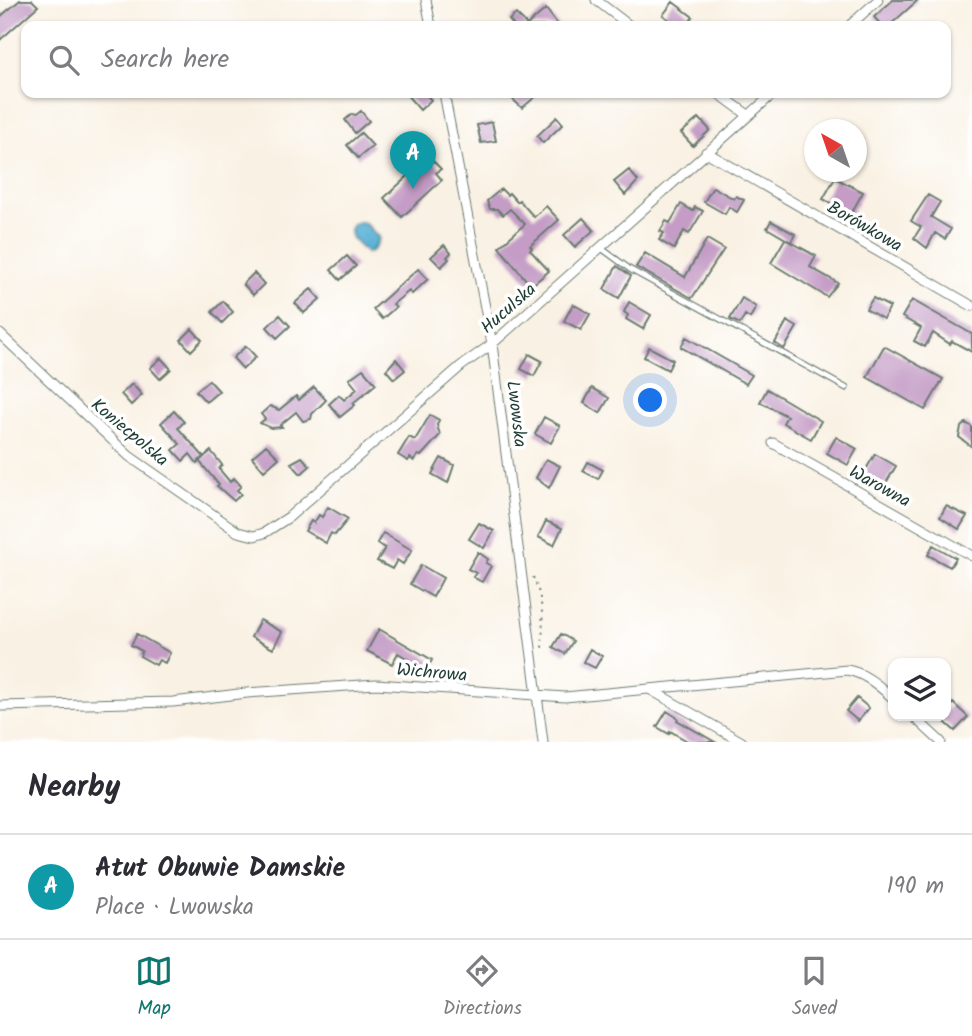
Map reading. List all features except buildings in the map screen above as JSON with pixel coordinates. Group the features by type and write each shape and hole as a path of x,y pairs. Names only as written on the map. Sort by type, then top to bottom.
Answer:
{"street":[{"path":"426,0 430,21"},
{"path":"596,0 623,21"},
{"path":"855,21 878,0"},
{"name":"Lwowska","path":"445,98 492,344 543,742"},
{"path":"725,98 747,115"},
{"name":"Huculska","path":"254,536 275,528 312,500 768,98"},
{"name":"Borówkowa","path":"706,152 972,306"},
{"name":"Koniecpolska","path":"0,334 129,456 237,532 254,536"},
{"name":"Warowna","path":"773,443 972,556"},
{"name":"Wichrowa","path":"0,706 173,702 247,692 376,684 565,697 839,670 860,674 888,694"},
{"path":"649,690 742,742"},
{"path":"918,721 941,742"}],"lane":[{"path":"601,247 631,270 846,388"}],"water":[{"path":"365,223 379,238 375,248 366,253 351,236 353,224"}],"place":[{"name":"Atut Obuwie Damskie","path":"413,189"}]}
